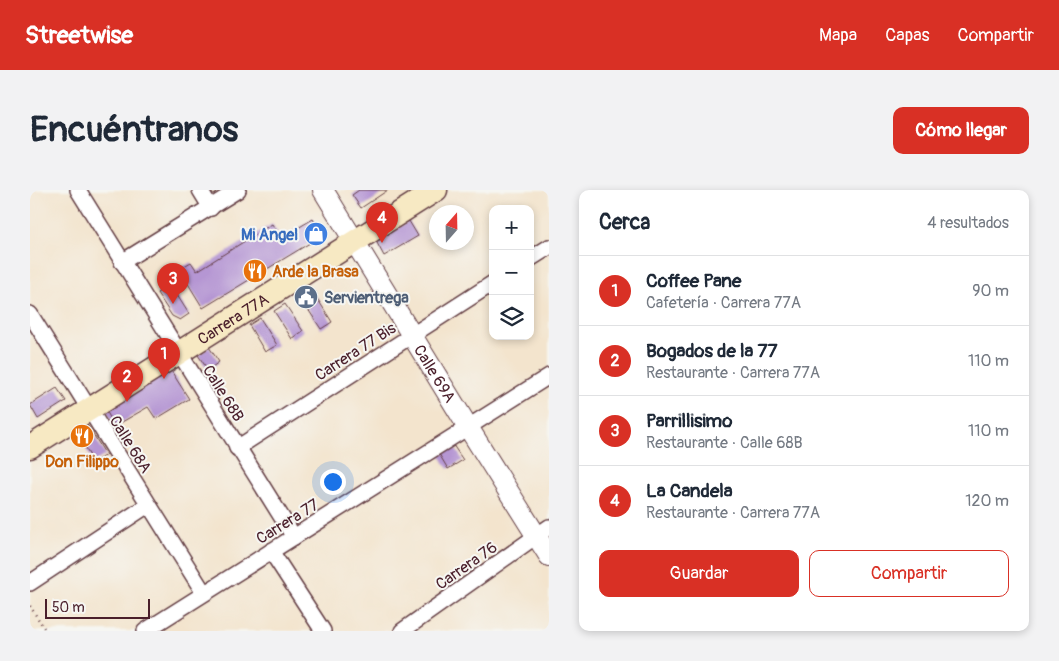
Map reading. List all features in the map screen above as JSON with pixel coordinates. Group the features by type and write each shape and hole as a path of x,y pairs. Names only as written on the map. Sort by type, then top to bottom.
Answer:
{"main road":[{"name":"Carrera 77A","path":"30,447 436,190"}],"street":[{"name":"Calle 68B","path":"78,190 294,537"},
{"path":"200,190 211,208"},
{"path":"122,262 238,190"},
{"name":"Calle 69A","path":"323,190 468,428 543,532 549,556"},
{"path":"534,256 549,247"},
{"name":"Carrera 77 Bis","path":"237,448 489,286"},
{"name":"Calle 68A","path":"30,314 204,593"},
{"name":"Carrera 77","path":"145,631 549,376"},
{"path":"30,583 148,504"},
{"name":"Carrera 76","path":"402,631 543,532"},
{"path":"271,551 323,631"}],"path":[{"path":"30,606 46,631"}],"building":[{"path":"359,190 388,190 361,208 352,195"},
{"path":"313,219 323,235 203,308 179,269 191,262 197,271 272,224 281,238"},
{"path":"409,221 418,236 384,256 376,241"},
{"path":"170,284 189,314 180,320 172,316 157,293"},
{"path":"310,287 332,322 321,329 298,294"},
{"path":"285,304 303,331 292,339 274,311"},
{"path":"260,318 277,345 265,352 249,325"},
{"path":"209,347 219,362 208,370 198,355"},
{"path":"170,369 189,399 156,419 148,407 115,426 105,409"},
{"path":"57,388 66,401 38,419 30,405"},
{"path":"88,426 106,455 94,462 76,434"},
{"path":"453,445 463,460 448,469 439,454"}],"place":[{"name":"Mi Angel","path":"316,234"},
{"name":"La Candela","path":"382,243"},
{"name":"Arde la Brasa","path":"255,271"},
{"name":"Servientrega","path":"306,297"},
{"name":"Parrillisimo","path":"173,304"},
{"name":"Coffee Pane","path":"164,379"},
{"name":"Bogados de la 77","path":"127,402"},
{"name":"Don Filippo","path":"82,436"}]}
